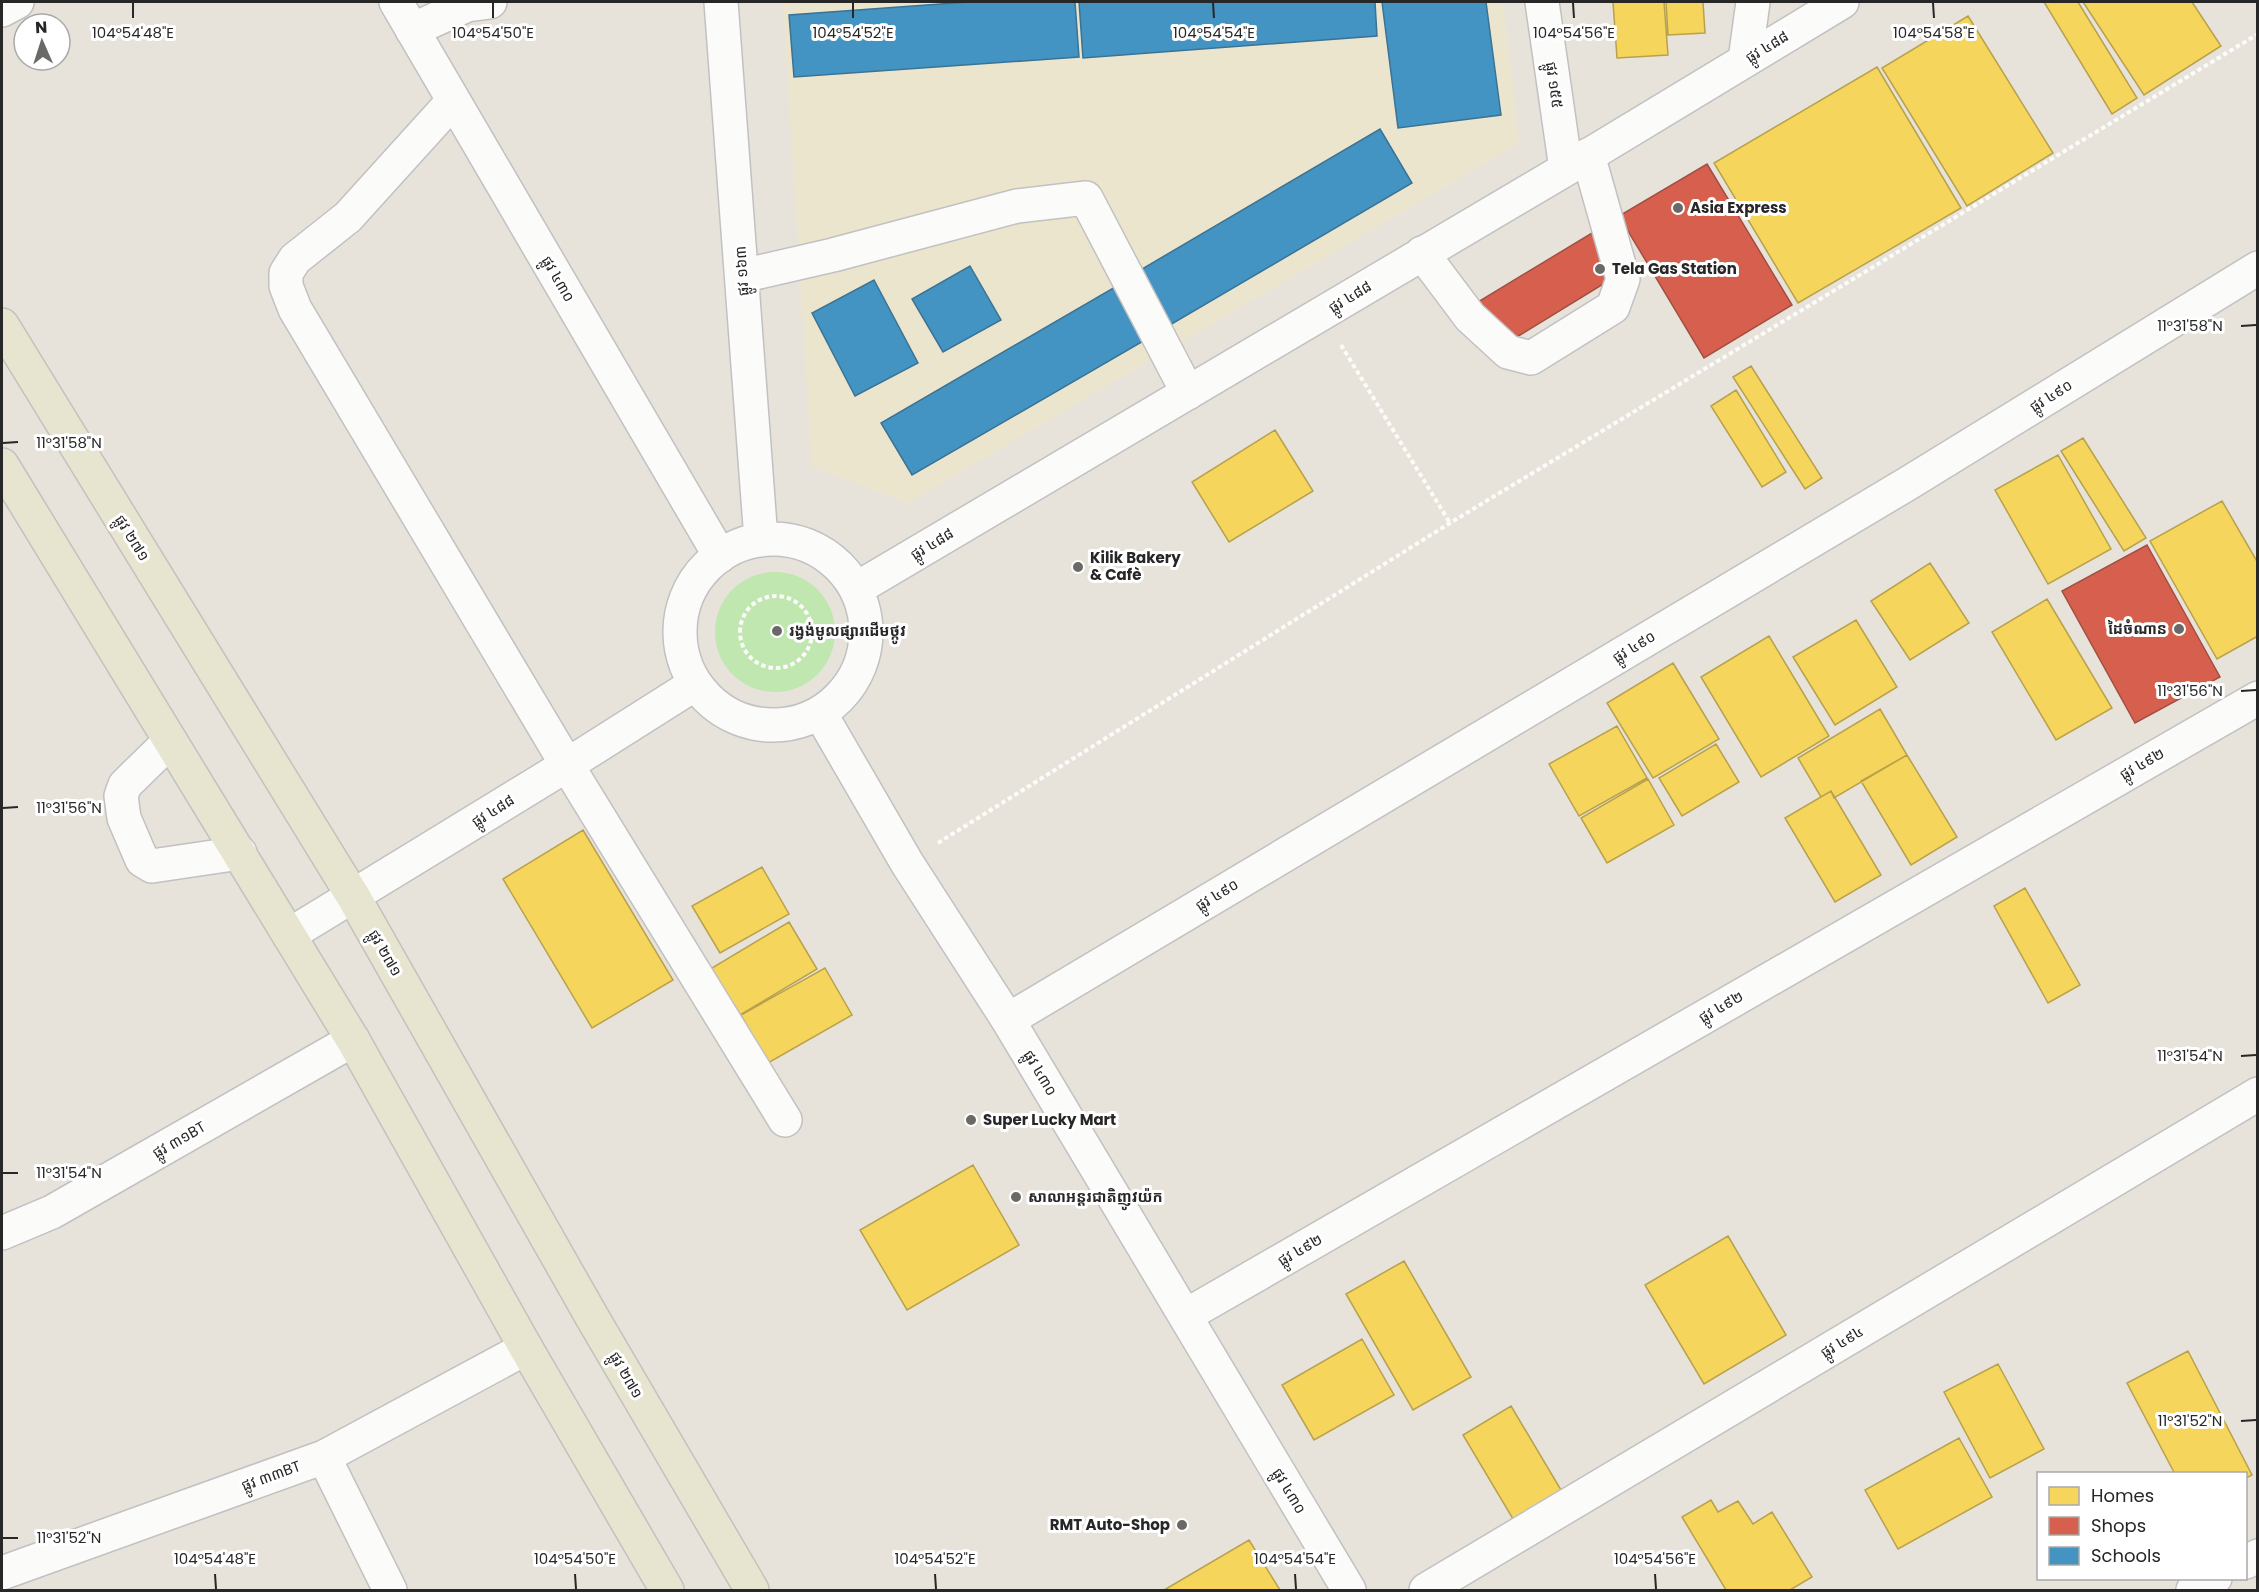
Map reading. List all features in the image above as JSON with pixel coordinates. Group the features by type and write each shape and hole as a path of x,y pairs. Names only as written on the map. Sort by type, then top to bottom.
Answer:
{"main road":[{"name":"ផ្លូវ ២៧១","path":"2,325 353,896 598,1327 752,1590"},
{"path":"2,465 353,1040 526,1348 667,1590"}],"street":[{"path":"2,10 17,2"},
{"name":"ផ្លូវ ៤៣០","path":"396,2 720,556"},
{"path":"412,30 467,4 490,2"},
{"name":"ផ្លូវ ១៦៣","path":"721,2 761,540"},
{"name":"ផ្លូវ ១៥៥","path":"1422,253 1470,317 1508,352 1531,358 1613,307 1623,279 1577,162 1542,2"},
{"path":"1745,60 1753,2"},
{"name":"ផ្លូវ ៤៨៨","path":"856,589 1577,162 1842,2"},
{"path":"453,100 348,217 295,259 286,273 286,286 296,309 567,765 784,1120"},
{"path":"742,276 833,255 1017,206 1086,198 1188,393"},
{"name":"ផ្លូវ ៤៩០","path":"1008,1020 1907,484 2258,268"},
{"path":"761,540 790,540 816,549 839,566 856,589 864,611 867,634 863,658 854,680 839,698 820,713 794,723 766,725 738,719 714,705 695,684 685,663 680,639 681,615 689,592 702,572 720,556 740,545 761,540"},
{"name":"ផ្លូវ ៤៨៨","path":"289,935 695,684"},
{"name":"ផ្លូវ ៤៩២","path":"1185,1316 2258,698"},
{"name":"ផ្លូវ ៤៣០","path":"820,713 907,863 1008,1020 1349,1590"},
{"path":"170,741 125,785 121,796 124,818 142,860 152,866 240,853"},
{"name":"ផ្លូវ ៣១BT","path":"2,1233 52,1212 353,1040"},
{"name":"ផ្លូវ ៤៩៤","path":"1426,1590 2258,1094"},
{"name":"ផ្លូវ ៣៣BT","path":"2,1573 324,1457 526,1348"},
{"path":"324,1457 390,1590"},
{"path":"2193,1590 2211,1580"}],"path":[{"path":"907,863 1450,524 2258,34"},
{"path":"1322,313 1450,524"},
{"path":"769,596 788,598 800,604 812,624 812,640 804,655 792,664 776,668 759,664 748,656 741,644 741,621 747,609 757,601 769,596"}],"shaded area":[{"path":"783,2 1503,2 1519,143 908,503 812,466"}],"green space":[{"path":"775,572 798,576 818,589 831,609 835,632 831,655 818,675 798,688 775,692 752,688 732,675 719,655 715,632 719,609 732,589 752,576"}],"building: Homes":[{"path":"1613,2 1664,2 1668,55 1617,58"},
{"path":"1666,2 1703,2 1705,33 1668,35"},
{"path":"2044,2 2078,2 2137,98 2112,114"},
{"path":"2083,2 2192,2 2221,46 2144,95"},
{"path":"1968,16 2053,153 1967,206 1882,68"},
{"path":"1877,67 1961,208 1798,303 1714,163"},
{"path":"1751,366 1822,478 1805,489 1733,377"},
{"path":"1736,390 1786,472 1762,487 1711,406"},
{"path":"1275,430 1313,491 1229,542 1192,482"},
{"path":"2083,438 2146,538 2124,551 2061,451"},
{"path":"2058,455 2111,549 2048,584 1995,490"},
{"path":"2222,501 2258,563 2258,636 2217,659 2150,541"},
{"path":"1930,563 1969,623 1910,660 1871,601"},
{"path":"2047,599 2112,708 2056,740 1992,632"},
{"path":"1856,620 1897,687 1835,725 1793,657"},
{"path":"1769,636 1829,736 1761,777 1701,677"},
{"path":"1673,663 1719,739 1653,778 1607,703"},
{"path":"1880,709 1907,755 1834,798 1831,791 1821,797 1798,758"},
{"path":"1617,726 1647,778 1579,816 1549,764"},
{"path":"1716,744 1739,782 1682,816 1659,778"},
{"path":"1907,755 1957,837 1911,865 1861,781"},
{"path":"1648,779 1674,825 1607,863 1581,818"},
{"path":"1831,791 1881,875 1835,902 1785,818"},
{"path":"583,830 673,980 592,1028 503,879"},
{"path":"762,867 789,914 720,953 692,906"},
{"path":"2025,888 2080,985 2048,1003 1994,906"},
{"path":"789,922 817,969 735,1018 707,971"},
{"path":"825,968 852,1015 768,1063 741,1015"},
{"path":"973,1165 1019,1245 907,1310 860,1230"},
{"path":"1728,1236 1786,1335 1704,1384 1645,1285"},
{"path":"1404,1261 1471,1377 1413,1410 1346,1294"},
{"path":"1362,1339 1394,1395 1314,1440 1282,1385"},
{"path":"2188,1351 2252,1475 2247,1478 2247,1472 2174,1472 2127,1383"},
{"path":"1998,1364 2044,1449 1990,1478 1944,1392"},
{"path":"1511,1406 1564,1495 1516,1524 1463,1435"},
{"path":"1959,1438 1992,1497 1898,1549 1865,1490"},
{"path":"1711,1500 1718,1512 1738,1501 1753,1524 1772,1512 1812,1577 1790,1590 1726,1590 1682,1517"},
{"path":"1249,1540 1280,1590 1164,1590"}],"building: Shops":[{"path":"1707,164 1792,305 1704,358 1619,216"},
{"path":"1592,233 1618,275 1499,348 1473,305"},
{"path":"2147,545 2220,677 2135,723 2062,591"}],"building: Schools":[{"path":"968,2 1075,2 1079,57 794,77 789,15"},
{"path":"1079,2 1375,2 1377,36 1083,58"},
{"path":"1382,2 1486,2 1501,115 1398,128"},
{"path":"1380,129 1412,183 1170,325 1137,272"},
{"path":"970,266 1001,320 943,352 912,299"},
{"path":"874,280 918,363 855,396 812,313"},
{"path":"1122,283 1152,336 912,475 881,423"}],"place":[{"name":"Asia Express","path":"1678,208"},
{"name":"Tela Gas Station","path":"1600,269"},
{"name":"Kilik Bakery & Cafè","path":"1078,567"},
{"name":"ដៃចំណាន","path":"2179,629"},
{"name":"រង្វង់មូលផ្សារដើមថ្កូវ","path":"777,631"},
{"name":"Super Lucky Mart","path":"971,1120"},
{"name":"សាលាអន្តរជាតិញូវយ៉ក","path":"1016,1197"},
{"name":"RMT Auto-Shop","path":"1182,1525"}]}
